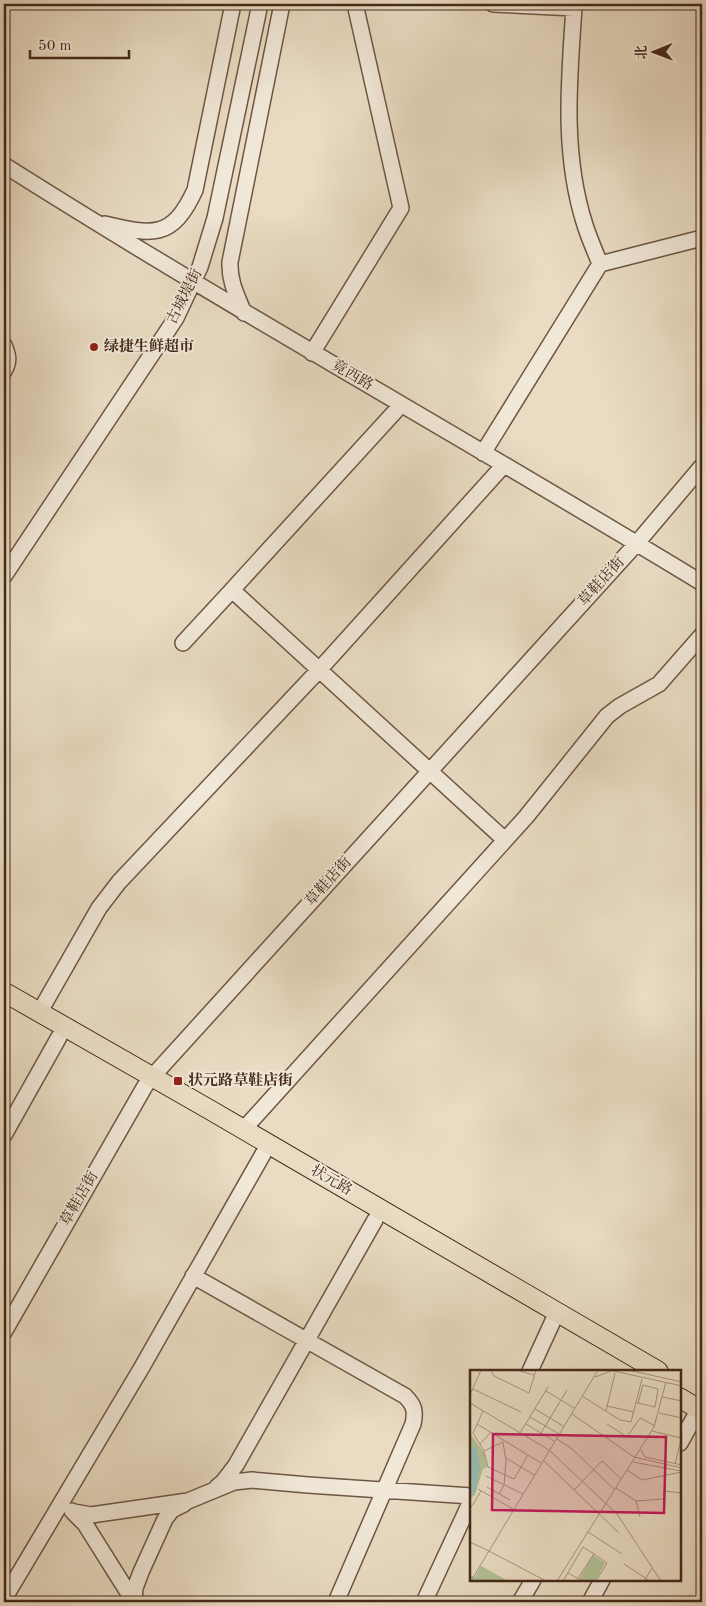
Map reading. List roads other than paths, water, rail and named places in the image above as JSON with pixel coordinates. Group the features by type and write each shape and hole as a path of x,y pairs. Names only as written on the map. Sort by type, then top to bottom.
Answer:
{"main road":[{"name":"状元路","path":"4,992 262,1154 375,1220 555,1318 656,1370"},
{"name":"状元路","path":"4,1005 59,1037 243,1130 555,1318 633,1370"},
{"path":"681,1385 701,1406"},
{"path":"681,1398 701,1406"}],"street":[{"path":"91,220 141,232 158,231 176,222 187,208 195,190 233,4"},
{"name":"古城堤街","path":"4,576 176,318 194,282 215,218 260,4"},
{"path":"244,313 232,285 229,273 230,262 282,4"},
{"path":"312,353 401,208 355,4"},
{"path":"493,4 574,8 568,94 569,135 574,178 584,224 600,264"},
{"name":"竟西路","path":"4,165 244,313 702,583"},
{"path":"483,453 600,264 702,238"},
{"path":"4,345 8,356 7,366 4,371"},
{"path":"183,643 401,405"},
{"path":"39,1013 99,908 120,882 319,670 504,465"},
{"name":"草鞋店街","path":"4,1332 149,1082 637,544 702,466"},
{"path":"232,590 505,840"},
{"path":"243,1130 526,817 607,716 620,706 658,684 702,635"},
{"path":"4,1134 59,1037"},
{"path":"4,1599 142,1367 262,1154"},
{"path":"210,1492 223,1482 236,1465 375,1220"},
{"path":"193,1276 405,1396 413,1405 415,1414 413,1424 336,1602"},
{"path":"530,1370 555,1318"},
{"path":"681,1441 701,1406"},
{"path":"134,1602 135,1588 141,1572 165,1520 172,1510 188,1501 234,1482 252,1480 470,1496"},
{"path":"74,1512 91,1515 188,1501"},
{"path":"424,1602 470,1502"},
{"path":"61,1503 74,1512 85,1524 134,1602"},
{"path":"520,1602 532,1581"},
{"path":"590,1602 601,1581"}],"place":[{"name":"绿捷生鲜超市","path":"94,347"},
{"name":"状元路草鞋店街","path":"178,1081"}]}
